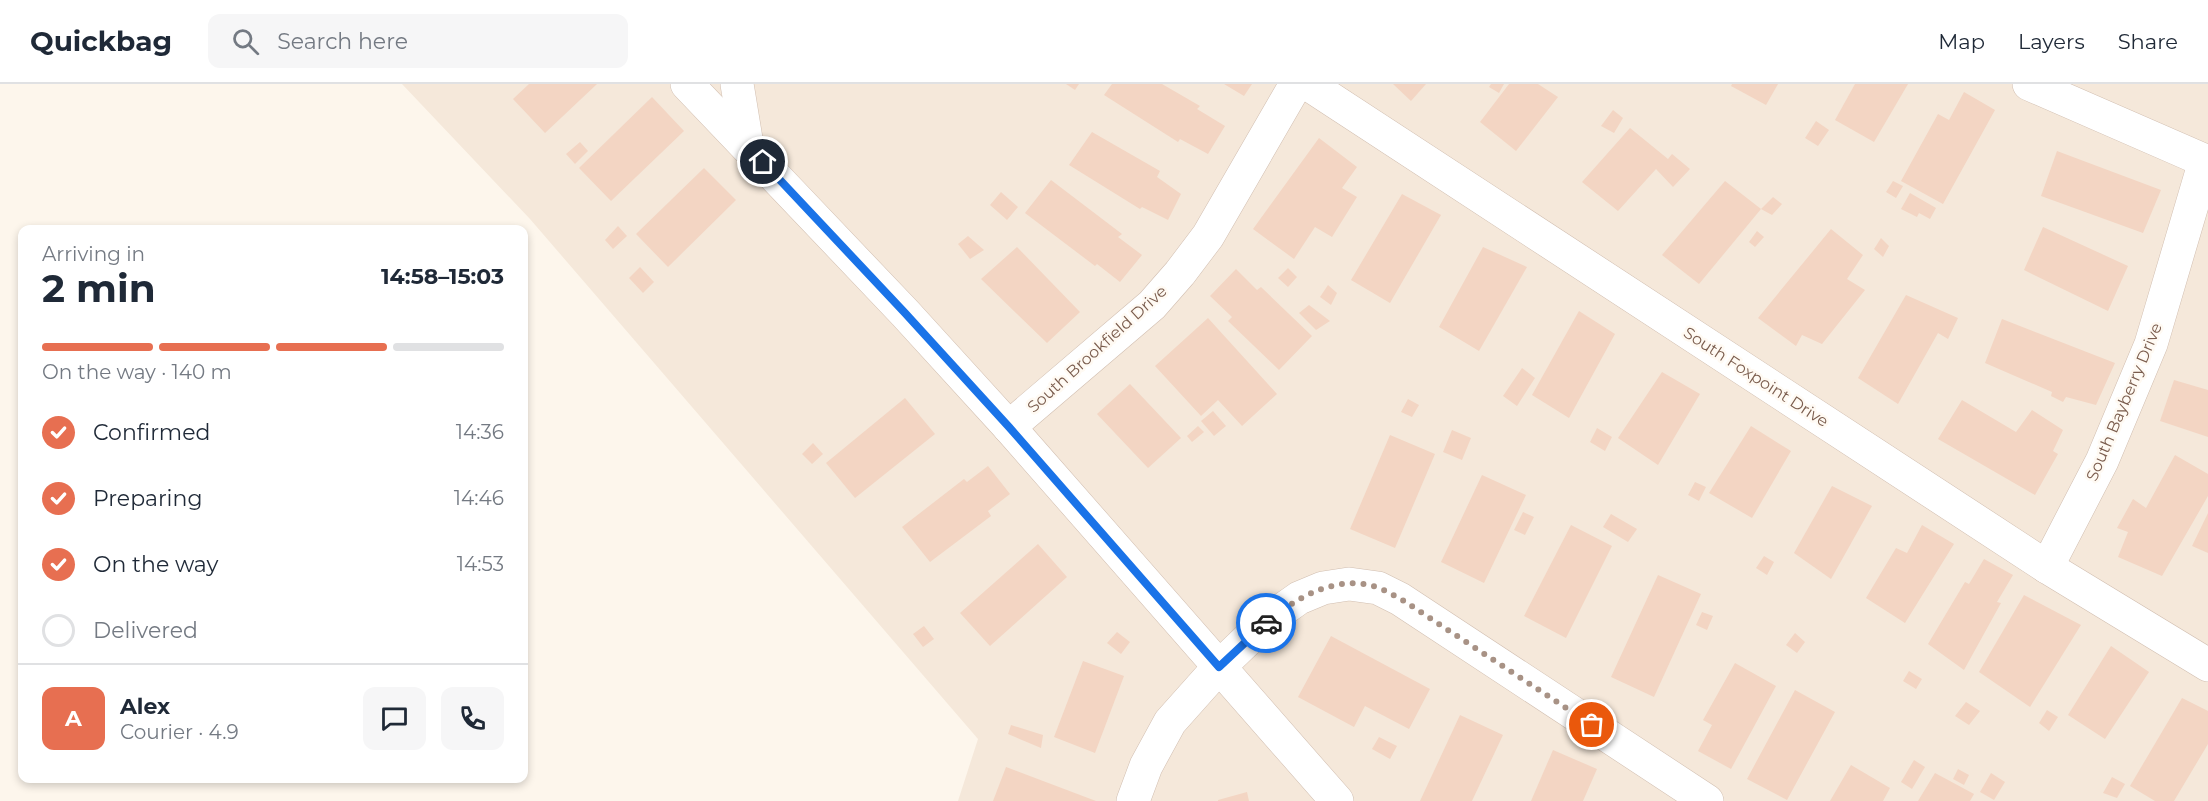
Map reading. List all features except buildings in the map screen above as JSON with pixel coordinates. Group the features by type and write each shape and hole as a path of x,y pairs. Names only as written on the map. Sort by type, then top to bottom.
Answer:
{"street":[{"path":"687,84 905,313 1009,427 1337,801"},
{"path":"737,84 747,145"},
{"name":"South Brookfield Drive","path":"1009,427 1152,305 1180,273 1208,236 1296,84"},
{"name":"South Foxpoint Drive","path":"1308,84 2047,567 2208,665"},
{"path":"2029,84 2207,161"},
{"name":"South Bayberry Drive","path":"2047,567 2102,461 2151,344 2207,161"},
{"path":"1133,801 1146,766 1170,722 1219,667 1268,620 1299,598 1323,588 1349,584 1378,588 1401,599 1707,801"}],"shaded area":[{"path":"402,84 2208,84 2208,801 958,801 978,739 530,219"}],"way so far":[{"path":"1266,623 1299,598 1323,588 1349,584 1378,588 1401,599 1592,725"}],"route":[{"path":"763,162 1009,427 1219,667 1266,623"}]}
